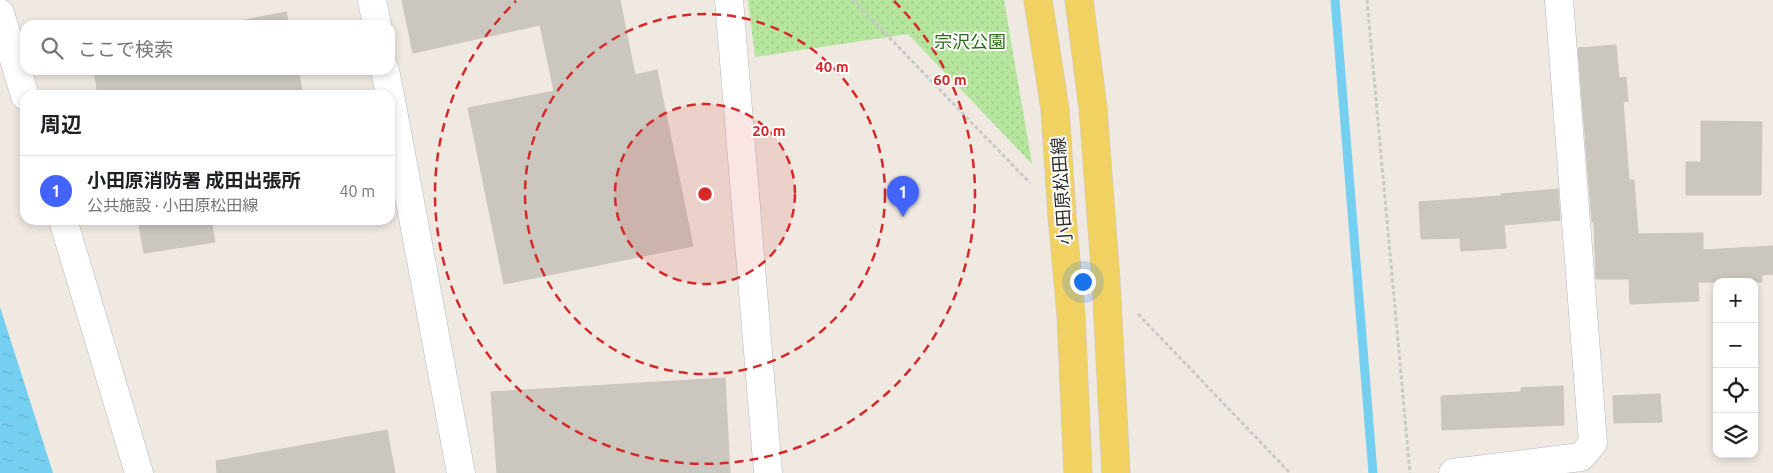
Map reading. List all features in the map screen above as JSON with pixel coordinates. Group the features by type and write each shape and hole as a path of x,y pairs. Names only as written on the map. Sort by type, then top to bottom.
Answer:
{"main road":[{"name":"小田原松田線","path":"1038,0 1055,110 1071,315 1078,473"},
{"path":"1079,0 1093,108 1106,282 1116,473"}],"street":[{"path":"372,0 376,20"},
{"path":"728,0 768,473"},
{"path":"1453,473 1581,456 1594,443 1559,0"},
{"path":"0,13 23,90"},
{"path":"386,75 389,90"},
{"path":"395,122 460,473"},
{"path":"65,225 139,473"}],"path":[{"path":"853,0 1062,216"},
{"path":"1367,0 1410,473"},
{"path":"1106,282 1290,473"}],"green space":[{"name":"宗沢公園","path":"748,0 1004,0 1032,164 908,34 755,57"}],"water":[{"path":"0,307 53,473 0,473"}],"building":[{"path":"402,0 620,0 635,75 657,70 693,246 504,284 468,108 554,91 540,25 413,53"},
{"path":"286,12 288,20 245,20"},
{"path":"1616,45 1619,78 1626,77 1628,101 1623,102 1629,180 1634,180 1638,234 1703,233 1703,250 1773,246 1773,274 1762,275 1762,282 1758,282 1758,278 1713,278 1713,282 1698,282 1699,301 1630,304 1629,279 1596,279 1594,222 1592,222 1578,48"},
{"path":"95,75 299,75 302,90 97,90"},
{"path":"1701,121 1762,122 1761,195 1686,195 1686,162 1701,162"},
{"path":"1558,189 1560,220 1504,225 1506,248 1461,251 1460,238 1421,239 1419,202 1501,196 1501,194"},
{"path":"139,225 212,225 215,242 144,253"},
{"path":"725,378 730,473 497,473 491,392"},
{"path":"1563,386 1564,425 1442,430 1441,396 1521,392 1521,388"},
{"path":"1660,394 1662,422 1614,423 1613,396"},
{"path":"387,430 395,473 217,473 216,461"}],"waterway":[{"path":"1335,0 1373,473"}],"place":[{"name":"小田原消防署 成田出張所","path":"903,217"}]}
